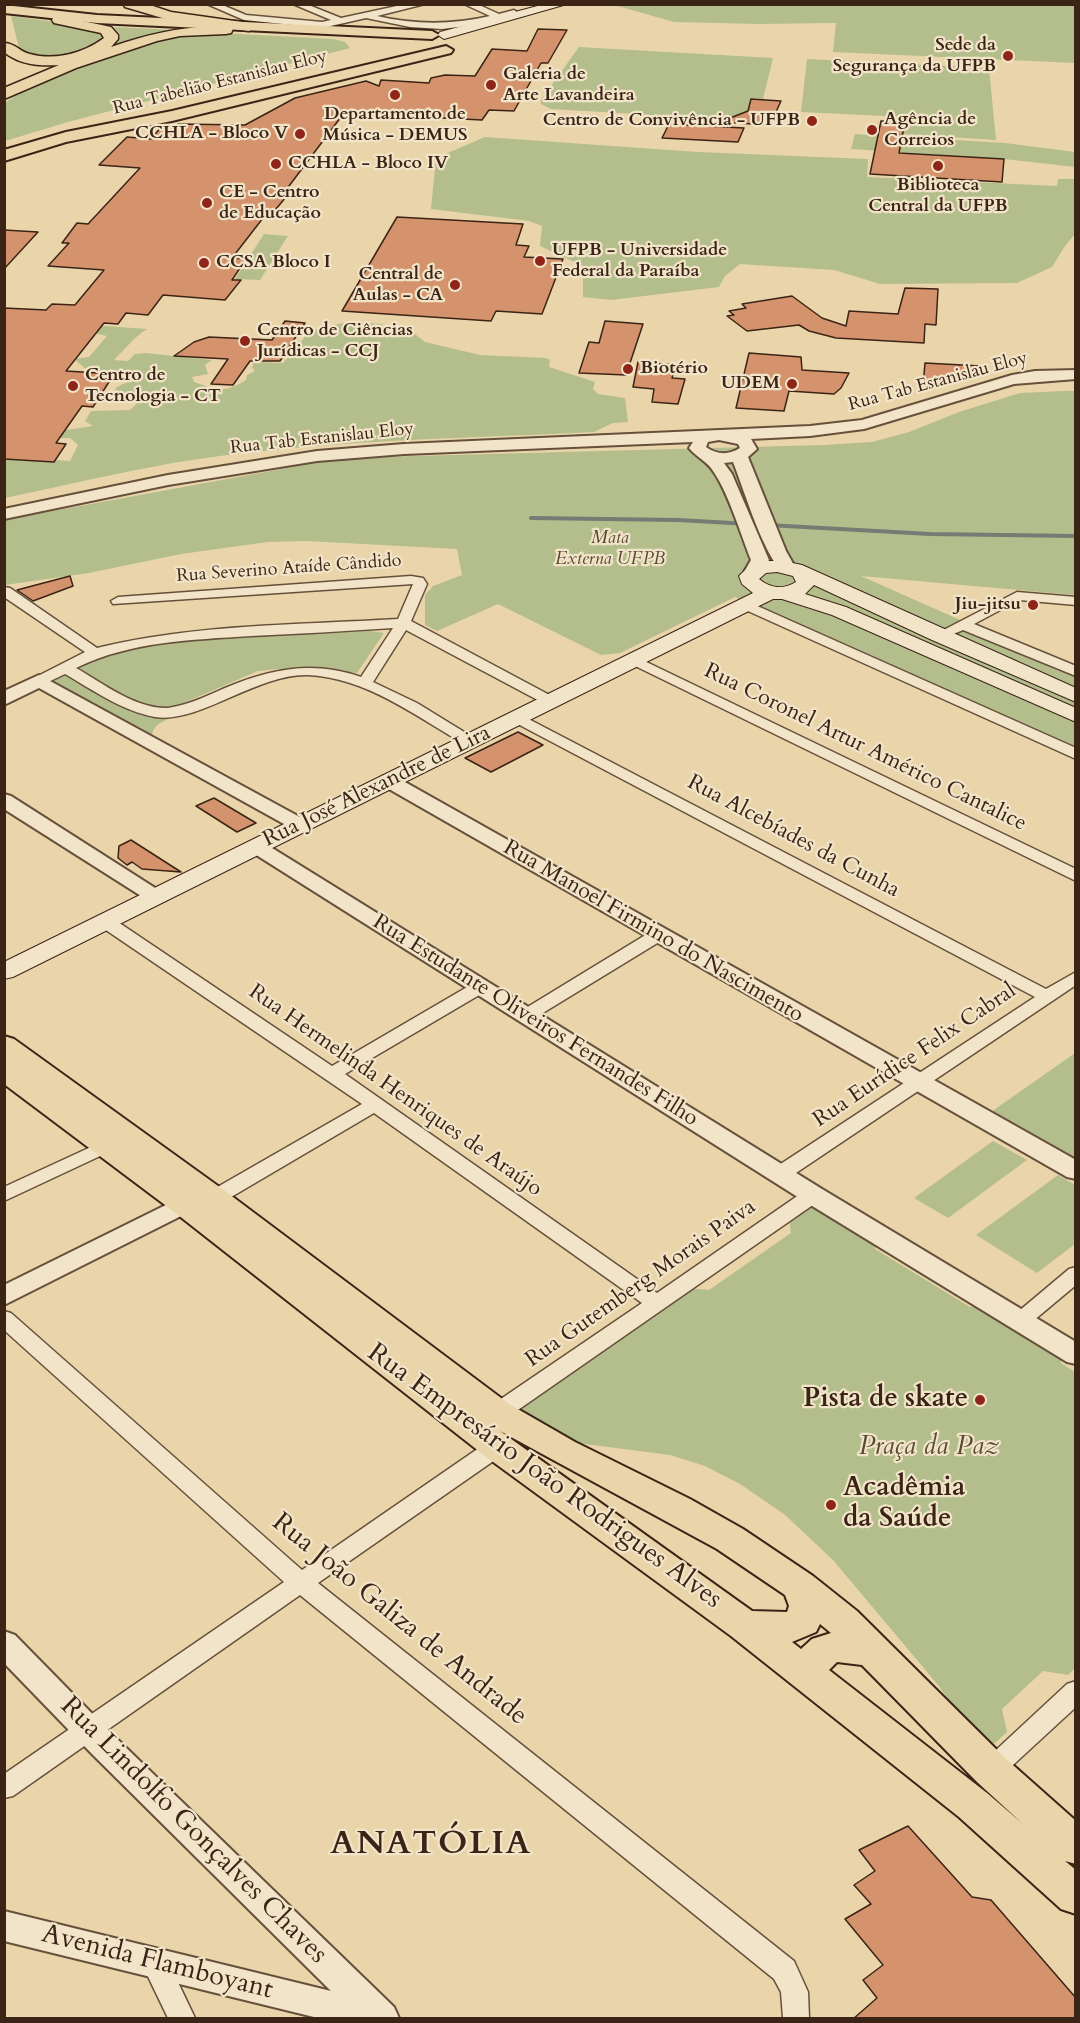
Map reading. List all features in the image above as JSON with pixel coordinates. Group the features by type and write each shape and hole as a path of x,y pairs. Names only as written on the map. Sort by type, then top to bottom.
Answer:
{"highway":[{"path":"61,18 98,13 110,9 112,4"},
{"path":"130,4 169,16 249,27"},
{"path":"6,40 23,58 51,60 87,53 111,39 110,32 106,30 61,18"},
{"path":"4,94 71,65 154,37 180,32 226,30"},
{"path":"6,40 6,64"}],"main road":[{"path":"4,11 61,18 226,30 341,28 410,44 421,50 441,40 561,4"},
{"path":"61,18 366,30 463,44 517,22 577,4"},
{"path":"341,28 361,42 366,30"},
{"path":"410,44 415,38 441,40"},
{"name":"Rua Tabelião Estanislau Eloy","path":"4,156 38,145 174,116 401,59 441,40"},
{"name":"Rua Tabelião Estanislau Eloy","path":"308,67 410,44"},
{"name":"Rua Tabelião Estanislau Eloy","path":"4,147 42,134 149,105"},
{"path":"757,585 804,586 806,582 788,564"},
{"path":"788,564 939,636 1067,692"},
{"name":"Rua José Alexandre de Lira","path":"4,972 634,660 757,585 767,567 788,564"},
{"path":"757,585 839,610 1076,716"},
{"name":"Rua Empresário João Rodrigues Alves","path":"4,1045 199,1201 497,1430 973,1805 1076,1896"},
{"name":"Rua Empresário João Rodrigues Alves","path":"4,1069 106,1146 199,1201"},
{"name":"Rua Empresário João Rodrigues Alves","path":"497,1430 563,1451 721,1534 800,1586 844,1622 991,1770 1076,1847"},
{"path":"744,1625 788,1628 803,1621 808,1606 800,1586"},
{"path":"806,1674 812,1661 823,1650 845,1646 872,1652"}],"street":[{"path":"211,4 236,15 265,21 341,28 352,19 366,30 403,25 438,28 499,17 547,4"},
{"path":"297,4 341,28"},
{"path":"366,30 421,4"},
{"path":"468,4 499,17"},
{"name":"Rua Tab Estanislau Eloy","path":"710,456 725,458 744,451 762,440 864,424 1012,380 1035,376 1076,374"},
{"name":"Rua Tab Estanislau Eloy","path":"4,514 168,480 317,456 404,449 810,431"},
{"path":"788,564 746,474 744,440 719,436 702,439 697,445 699,451 710,456 724,474 757,585 1076,754"},
{"name":"Rua Tab Estanislau Eloy","path":"648,437 697,445"},
{"name":"Rua Severino Ataíde Cândido","path":"118,601 399,580 418,581 420,584 403,623 365,682"},
{"path":"5,591 95,653"},
{"path":"939,636 1017,596 1076,602"},
{"path":"4,699 95,653 144,641 186,636 403,623 552,702"},
{"path":"962,624 1076,672"},
{"name":"Rua Coronel Artur Américo Cantalice","path":"634,660 1076,876"},
{"path":"65,668 142,709 161,713 188,708 260,679 292,672 338,674 365,682 469,741"},
{"path":"39,681 300,825"},
{"path":"1039,700 1067,692"},
{"name":"Rua Alcebíades da Cunha","path":"517,718 1047,996"},
{"name":"Rua Manoel Firmino do Nascimento","path":"389,781 1076,1172"},
{"path":"4,800 156,897"},
{"name":"Rua Estudante Oliveiros Fernandes Filho","path":"257,847 813,1195 1076,1354"},
{"name":"Rua Hermelinda Henriques de Araújo","path":"106,922 332,1074 656,1302"},
{"path":"527,1016 658,935"},
{"name":"Rua Eurídice Felix Cabral","path":"780,1174 1076,977"},
{"path":"332,1074 480,987"},
{"path":"4,1296 199,1201 375,1104"},
{"path":"4,1195 106,1146"},
{"name":"Rua Gutemberg Morais Paiva","path":"4,1788 301,1584 656,1302 813,1195"},
{"path":"1020,1321 1076,1274"},
{"name":"Rua João Galiza de Andrade","path":"4,1318 301,1584 784,1970 792,1982 797,2000 796,2019"},
{"name":"Rua Lindolfo Gonçalves Chaves","path":"4,1643 88,1731 381,2019"},
{"path":"991,1770 1076,1691"},
{"name":"Avenida Flamboyant","path":"4,1926 381,2019"},
{"path":"154,1962 182,2019"}],"green space":[{"path":"614,5 1075,5 1075,63 833,52 836,23 674,22"},
{"path":"11,16 86,26 98,30 104,35 103,40 82,52 63,57 20,52"},
{"path":"114,27 178,30 105,50 120,38 120,34"},
{"path":"201,32 333,39 345,42 350,48 68,122 5,141 5,103 24,90 98,57 152,42"},
{"path":"579,47 773,58 763,99 752,98 748,111 742,113 739,120 551,109 541,104 541,100"},
{"path":"807,59 989,68 996,140 902,134 904,117 801,112"},
{"path":"855,134 1005,143 1075,152 1075,167 1004,159 851,149"},
{"path":"485,137 698,152 868,159 867,177 1057,186 1058,179 1075,179 1075,234 1052,267 1017,283 880,284 834,270 740,264 725,276 719,287 611,300 583,297 583,266 540,246 542,226 529,221 431,209 436,158"},
{"path":"264,234 288,236 260,280 235,279"},
{"path":"347,322 384,324 364,332 378,335 388,332 415,334 425,342 480,355 546,358 550,360 549,367 595,382 593,389 598,394 625,398 628,422 613,423 594,432 331,445 225,455 110,475 5,498 4,457 70,461 78,445 70,438 60,438 54,432 93,426 85,421 91,411 130,410 136,404 136,397 118,395 115,388 142,375 87,370 74,359 89,357 107,336 80,330 91,325 147,329 114,360 128,361 135,354 146,353 212,360 205,365 208,374 192,377 194,382 206,386 208,390 213,390 232,387 246,380 247,375 255,371 252,367 254,362 283,363 310,331"},
{"name":"Mata Externa UFPB","path":"1075,391 1075,595 861,576 1075,671 1075,760 953,705 735,597 620,653 601,655 498,604 437,631 425,625 425,595 433,586 462,575 457,549 306,541 268,542 181,554 89,573 5,585 4,520 341,458 872,442 909,432 959,412 1020,393"},
{"path":"365,630 384,633 357,673 301,667 258,671 172,708 148,709 77,672 75,668 116,651 190,639"},
{"path":"56,676 68,676 140,715 151,717 184,713 158,725 152,734 152,740 52,683"},
{"path":"1075,1053 1075,1161 991,1112"},
{"path":"993,1141 1027,1160 948,1218 914,1198"},
{"path":"1058,1175 1075,1185 1075,1244 1037,1273 976,1235"},
{"name":"Praça da Paz","path":"817,1201 876,1237 875,1249 970,1307 986,1305 1062,1352 1061,1363 1075,1372 1075,1668 1068,1675 1043,1671 1002,1709 1007,1732 995,1743 981,1746 938,1685 833,1560 784,1514 740,1484 705,1466 670,1455 577,1443 512,1413 688,1288 709,1290 791,1233 789,1218"}],"building":[{"path":"538,29 567,30 548,63 541,63 514,111 489,110 482,120 344,113 286,190 291,191 276,209 270,209 232,258 246,259 232,280 241,280 225,300 163,295 148,315 126,313 118,324 104,323 66,371 114,374 93,407 82,406 56,443 66,444 54,462 4,459 4,308 46,310 52,304 75,305 104,270 48,266 69,243 62,243 77,223 88,224 140,168 99,165 127,137 151,139 162,126 175,127 178,124 245,125 295,98 366,81 379,86 381,80 429,83 431,78 445,75 475,76 492,49 527,51"},
{"path":"751,99 781,101 770,125 720,122 748,111"},
{"name":"Biblioteca Central da UFPB","path":"881,121 905,122 899,153 1004,159 1002,182 870,174"},
{"path":"669,124 744,128 738,142 662,138"},
{"name":"Central de Aulas - CA","path":"397,217 523,224 516,245 529,246 524,257 563,259 542,314 496,311 491,321 342,311"},
{"path":"4,230 38,232 4,269"},
{"path":"905,288 938,289 936,325 925,324 924,343 836,338 809,331 799,325 747,331 727,316 734,315 729,311 746,308 742,304 792,296 822,318 846,326 849,311 898,314"},
{"name":"Centro de Ciências Jurídicas - CCJ","path":"285,321 305,323 280,361 250,361 233,385 211,384 228,359 174,356 194,342 209,337 272,340"},
{"path":"605,321 643,324 626,375 579,373 589,342 599,343"},
{"path":"749,353 801,357 802,370 849,373 841,388 834,394 789,391 784,411 736,408"},
{"path":"638,362 676,365 672,378 685,379 678,404 652,402 654,389 633,387"},
{"path":"925,363 981,366 981,367 923,386"},
{"path":"70,576 73,586 33,601 17,590"},
{"path":"518,732 543,745 491,772 465,758"},
{"path":"214,798 256,823 237,832 196,806"},
{"path":"131,840 181,872 142,869 132,862 127,865 118,858 119,846"},
{"path":"908,1826 972,1897 991,1900 1076,1998 1076,2019 853,2019 877,1998 863,1980 883,1965 845,1919 871,1904 854,1885 875,1871 859,1850"}],"waterway":[{"path":"531,518 678,520 930,534 1076,536"}],"place":[{"name":"Sede da Segurança da UFPB","path":"1008,56"},
{"name":"Galeria de Arte Lavandeira","path":"491,85"},
{"name":"Departamento de Música - DEMUS","path":"395,95"},
{"name":"Centro de Convivência - UFPB","path":"812,121"},
{"name":"Agência de Correios","path":"872,130"},
{"name":"CCHLA - Bloco V","path":"300,134"},
{"name":"CCHLA - Bloco IV","path":"276,164"},
{"name":"Biblioteca Central da UFPB","path":"938,166"},
{"name":"CE - Centro de Educação","path":"207,203"},
{"name":"UFPB - Universidade Federal da Paraíba","path":"540,261"},
{"name":"CCSA Bloco I","path":"204,263"},
{"name":"Central de Aulas - CA","path":"455,285"},
{"name":"Centro de Ciências Jurídicas - CCJ","path":"245,341"},
{"name":"Biotério","path":"628,369"},
{"name":"UDEM","path":"792,384"},
{"name":"Centro de Tecnologia - CT","path":"73,386"},
{"name":"Jiu-jitsu","path":"1033,605"},
{"name":"Pista de skate","path":"980,1400"},
{"name":"Acadêmia da Saúde","path":"831,1505"}],"district":[{"name":"ANATÓLIA","path":"431,1845"}]}
